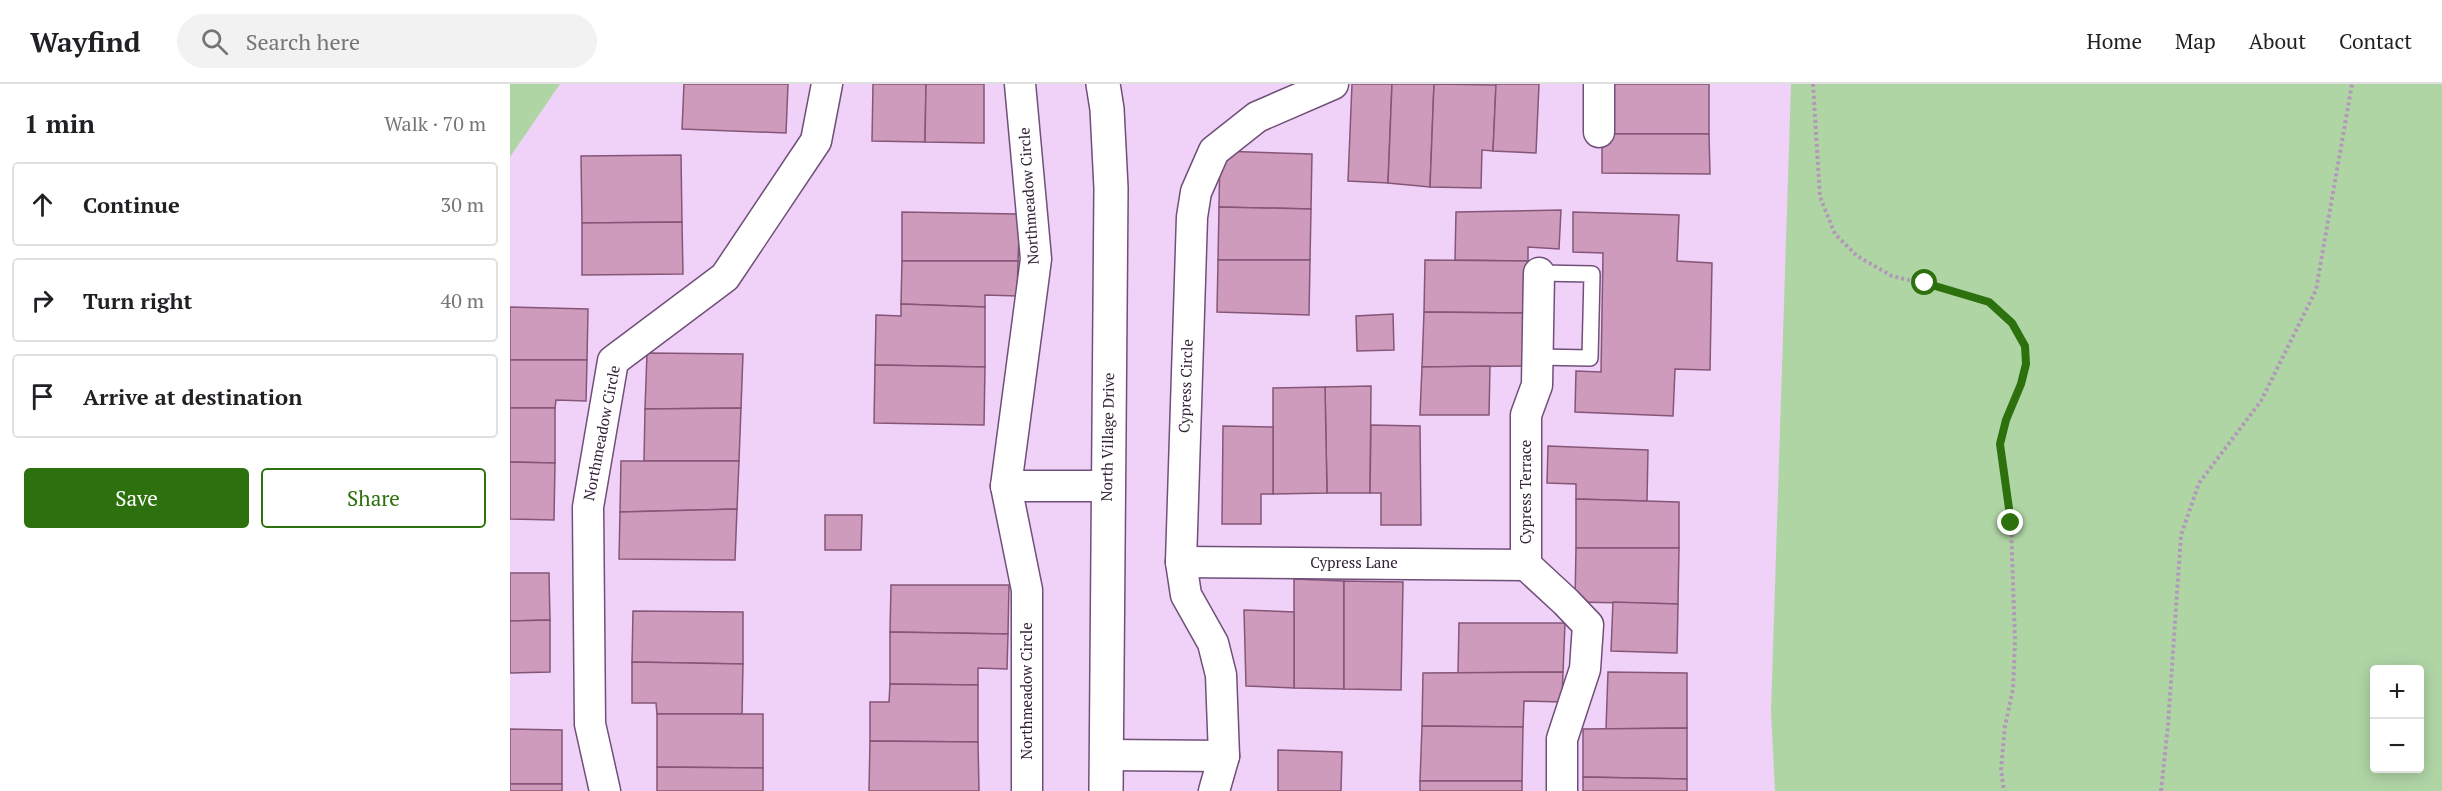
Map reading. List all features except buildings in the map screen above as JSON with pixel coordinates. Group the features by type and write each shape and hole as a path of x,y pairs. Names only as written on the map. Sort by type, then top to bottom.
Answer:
{"street":[{"name":"Northmeadow Circle","path":"605,791 590,724 588,507 613,362 725,277 816,141 827,84"},
{"name":"Northmeadow Circle","path":"1020,84 1036,259 1006,486 1028,590 1027,791"},
{"name":"North Village Drive","path":"1103,84 1107,109 1111,188 1106,791"},
{"name":"Cypress Circle","path":"1214,791 1224,756 1221,675 1213,643 1186,595 1181,562 1192,217 1196,192 1214,151 1240,130 1257,117 1333,84"},
{"path":"1599,84 1599,132"},
{"name":"Cypress Terrace","path":"1539,273 1537,385 1526,415 1526,565 1588,625 1585,669 1562,739 1562,791"},
{"path":"1006,486 1108,486"},
{"name":"Cypress Lane","path":"1181,562 1526,565"},
{"path":"1107,755 1224,756"}],"lane":[{"path":"1537,357 1590,358 1592,274 1539,273"}],"path":[{"path":"1813,84 1820,197 1835,234 1857,256 1892,276 1989,302 2012,323 2025,346 2026,364 2021,384 2006,420 2000,444 2011,523 2015,642 2013,689 2004,737 2001,770 2004,791"},
{"path":"2161,791 2168,725 2181,536 2199,483 2261,400 2316,290 2352,84"}],"green space":[{"path":"510,84 560,84 510,157"},
{"path":"1791,84 2442,84 2442,791 1775,791 1771,711"}],"route":[{"path":"1925,283 1989,302 2012,323 2025,346 2026,364 2021,384 2006,420 2000,444 2011,523"}]}
